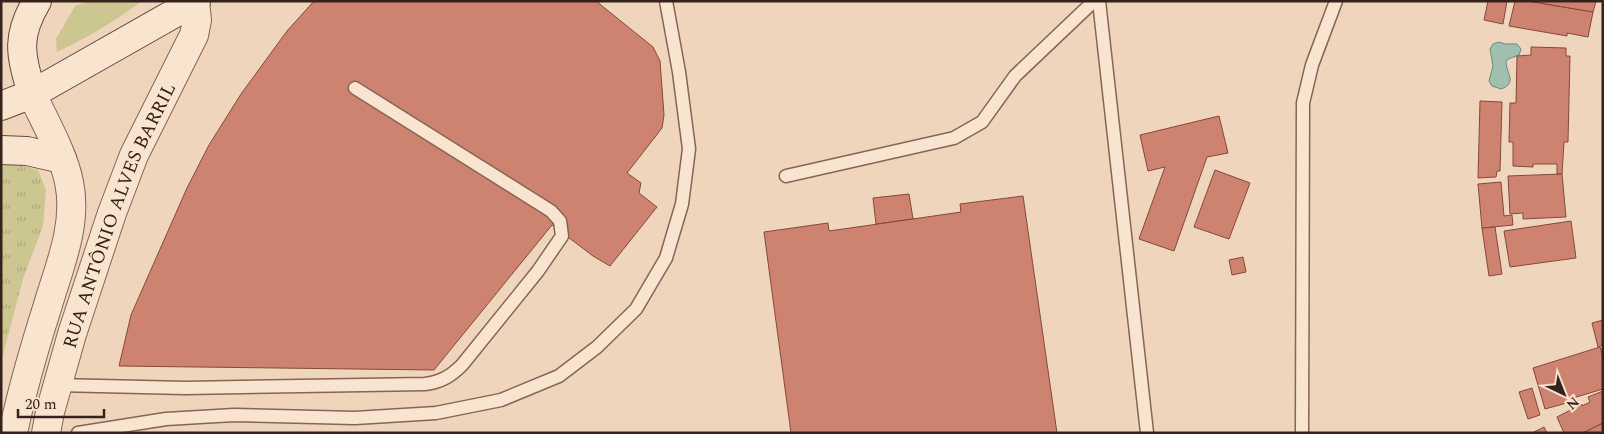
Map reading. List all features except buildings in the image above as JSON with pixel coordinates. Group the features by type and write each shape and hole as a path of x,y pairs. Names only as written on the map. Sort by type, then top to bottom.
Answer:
{"street":[{"name":"RUA ANTÔNIO ALVES BARRIL","path":"13,433 30,364 70,232 69,182 62,159 32,94 22,60 22,32 37,1"},
{"name":"RUA ANTÔNIO ALVES BARRIL","path":"46,433 57,385 72,334 112,214 134,155 194,35 197,20 195,1"},
{"path":"1,106 32,94 195,1"},
{"path":"1,150 27,151 62,159"}],"lane":[{"path":"78,433 166,419 234,415 355,418 436,413 501,400 558,376 598,347 636,309 666,258 682,204 689,148 679,72 666,1"},
{"path":"786,176 954,138 982,122 1015,76 1094,1"},
{"path":"1099,1 1147,433"},
{"path":"1302,433 1303,103 1312,65 1336,1"},
{"path":"57,385 185,388 425,384 437,383 450,376 462,366 520,294 562,236 560,221 551,211 355,88"}],"green space":[{"path":"90,1 142,1 101,29 57,52 56,39 75,6"},
{"path":"10,162 38,170 46,190 43,226 23,279 1,362 1,278 3,271 1,259 1,165"}],"shaded area":[{"path":"1499,42 1517,44 1521,49 1519,55 1508,59 1506,62 1510,81 1506,87 1501,89 1492,86 1489,81 1493,66 1490,49 1493,44"}]}
